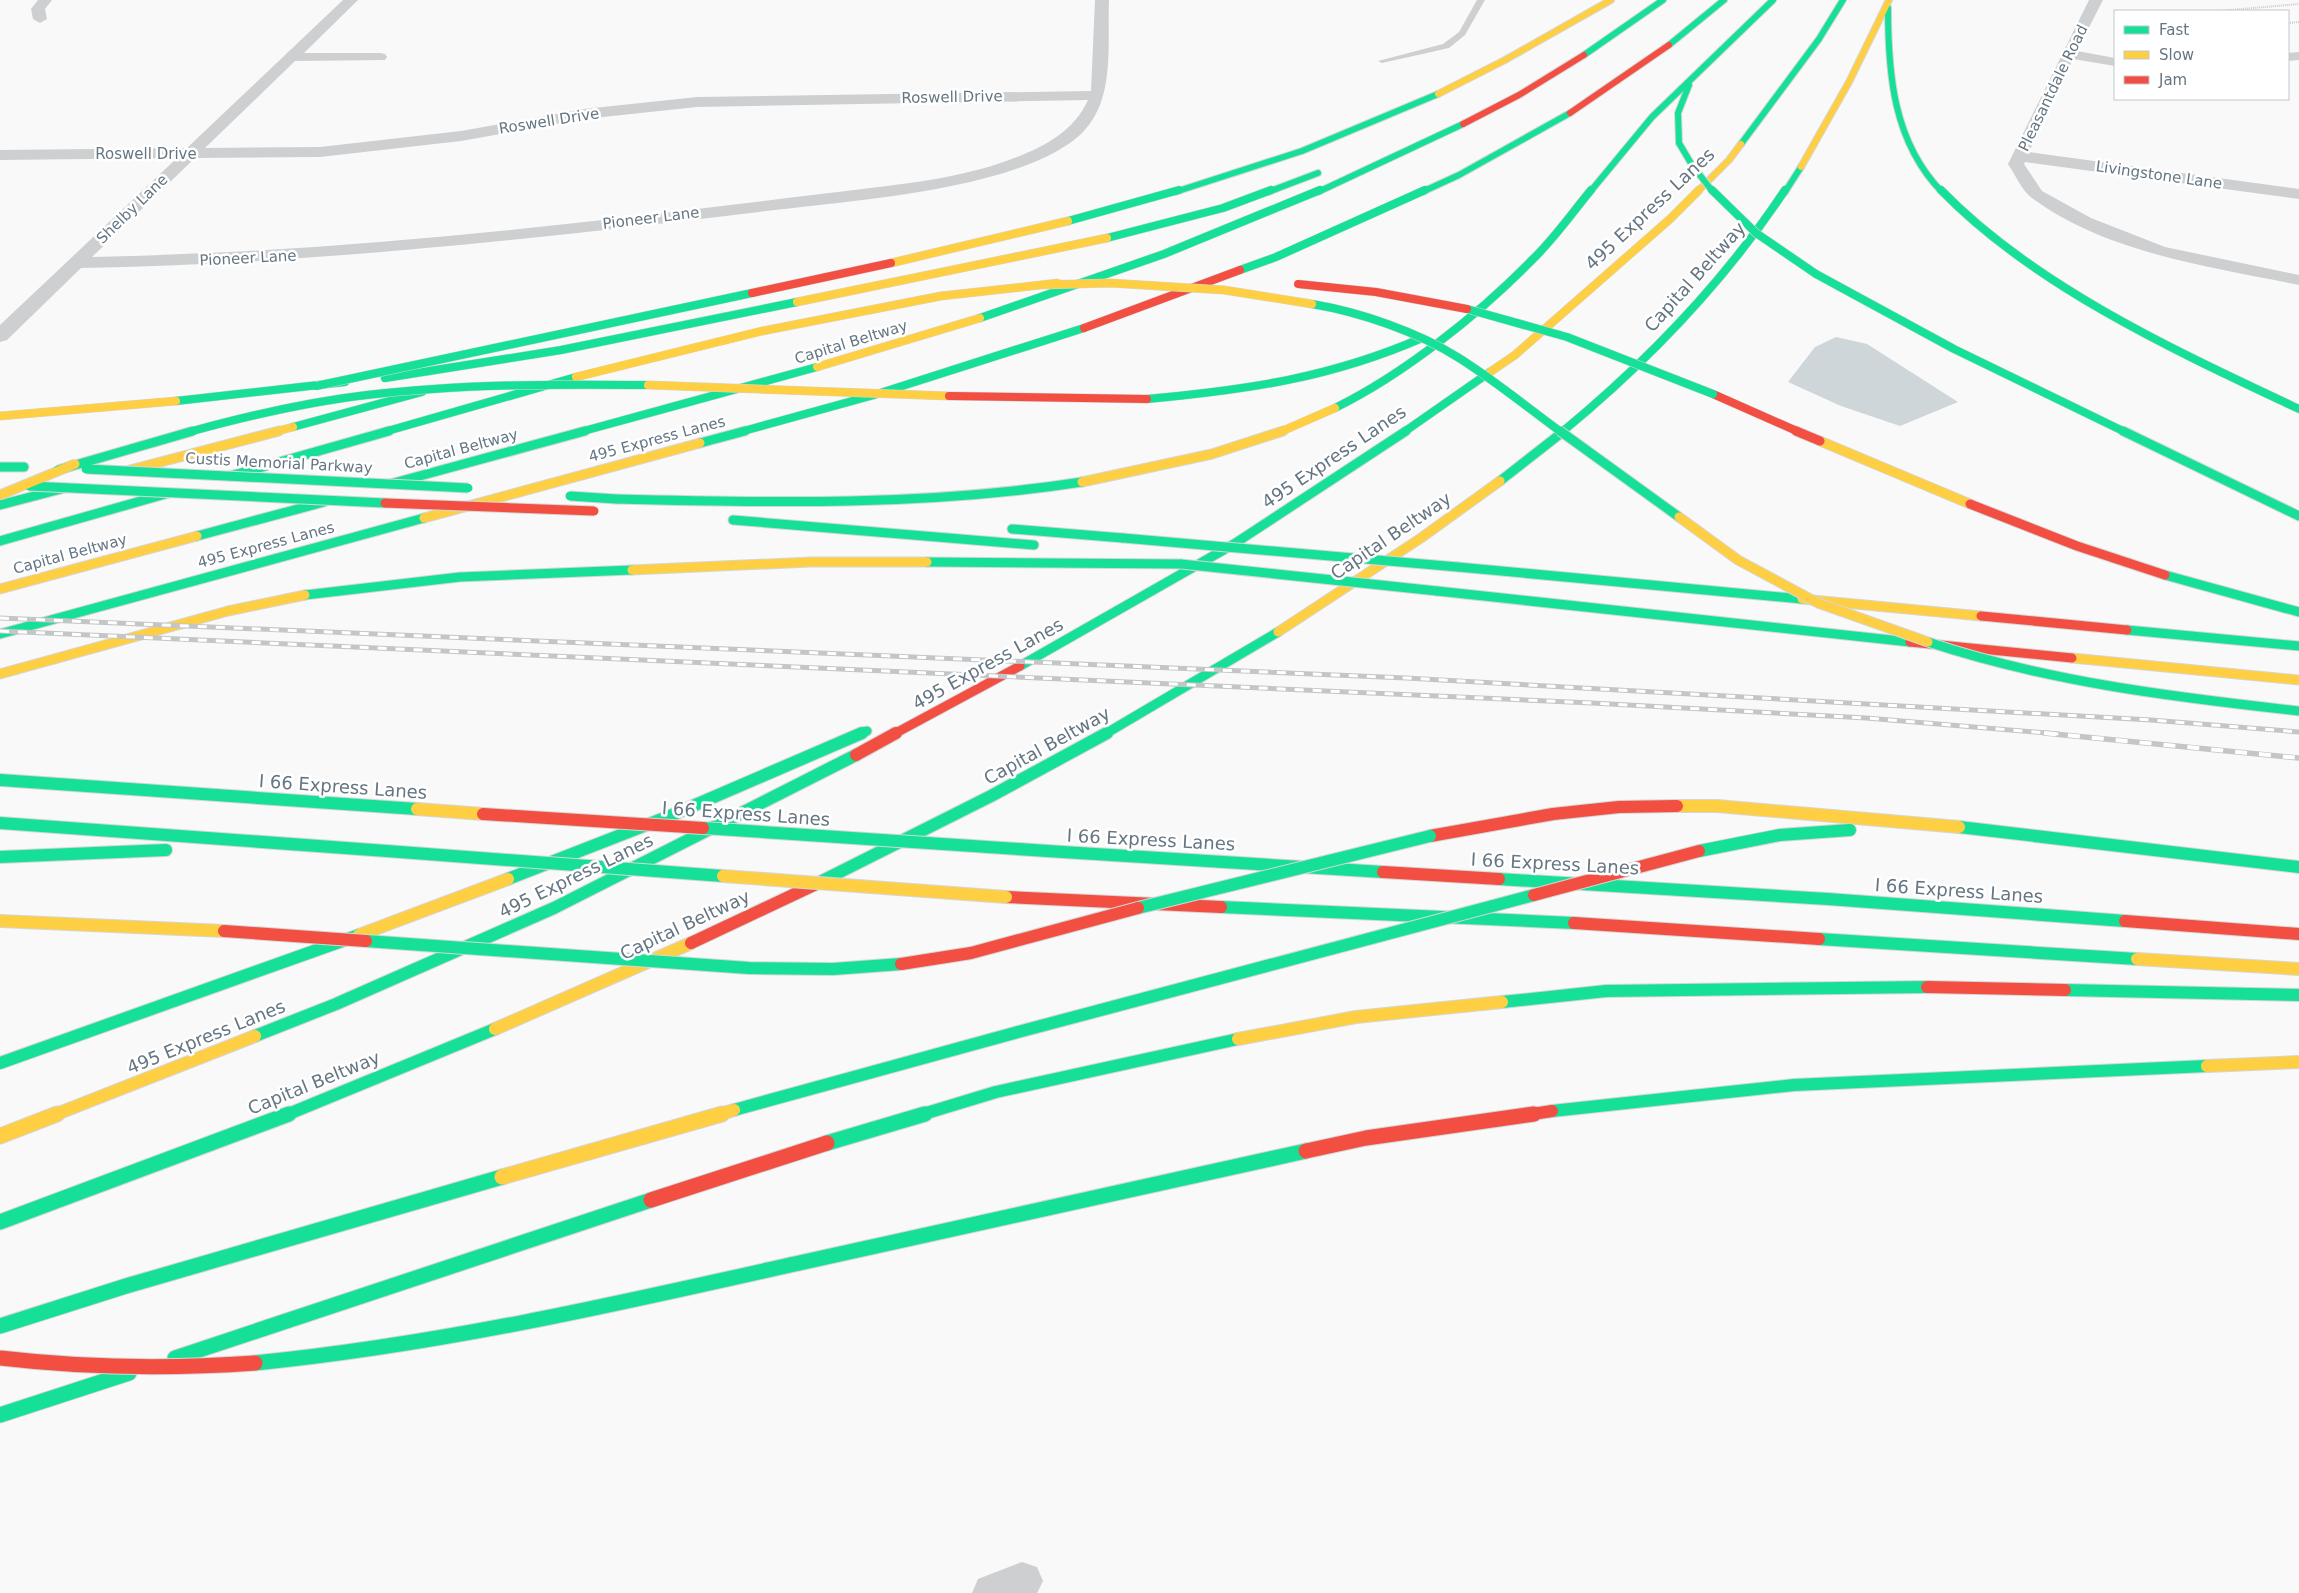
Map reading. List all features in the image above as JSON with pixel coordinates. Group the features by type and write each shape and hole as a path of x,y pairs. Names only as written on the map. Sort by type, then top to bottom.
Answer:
{"highway":[{"path":"0,495 58,470 142,438 238,407 385,369 891,263 1112,209 1217,179 1321,144 1438,92 1573,22 1611,0"},
{"name":"Capital Beltway","path":"0,589 778,380 1056,293 1201,240 1299,200 1473,120 1544,81 1663,0"},
{"name":"495 Express Lanes","path":"0,634 874,395 1071,333 1276,257 1459,175 1511,148 1588,100 1686,33 1724,0"},
{"path":"616,499 817,504 930,501 1022,493 1132,473 1212,455 1299,426 1363,394 1457,328 1491,299 1533,260 1652,117 1773,0"},
{"name":"495 Express Lanes","path":"0,1136 114,1093 336,1004 554,908 910,727 1052,649 1234,544 1394,439 1514,355 1670,219 1729,160 1819,39 1843,0"},
{"path":"1889,1 1888,35 1891,70 1902,127 1914,154 1936,184 1958,208 1997,240 2042,271 2109,311 2196,359 2299,409"},
{"name":"Capital Beltway","path":"0,1222 114,1182 589,989 750,915 928,829 1001,791 1238,659 1447,521 1545,448 1596,405 1700,303 1770,219 1794,182 1829,123 1889,1"},
{"path":"1705,64 1677,108 1675,123 1678,143 1690,167 1709,192 1760,237 1816,274 1954,349 2299,516"},
{"path":"1353,163 1409,150"},
{"path":"0,416 171,402 399,376 561,350 1081,245 1222,208 1325,170"},
{"path":"0,541 694,347 841,313 941,296 1040,284 1145,278 1247,281"},
{"path":"1285,283 1381,294 1442,304 1498,317 1603,349 1952,496 2078,546 2159,573 2299,612"},
{"path":"1040,284 1137,284 1224,290 1330,307 1384,323 1426,340 1458,356 1732,556 1767,578 1818,603 1951,651 2057,679 2151,694 2299,711"},
{"path":"58,470 229,421 304,404 414,390 496,385 593,384 1014,399 1147,399 1212,395 1277,386 1340,371 1405,347 1450,324 1491,299"},
{"path":"0,506 490,374 680,326"},
{"name":"Custis Memorial Parkway","path":"0,467 314,479 616,499"},
{"path":"0,485 260,498 599,511"},
{"path":"616,499 812,514"},
{"path":"719,520 1048,546"},
{"path":"997,528 1458,567 2299,646"},
{"path":"1097,551 1181,564 2299,680"},
{"path":"0,674 228,611 313,593 460,577 811,562 1181,564"},
{"path":"904,715 1052,649"},
{"path":"0,1063 427,911 672,815 877,726"},
{"name":"I 66 Express Lanes","path":"0,780 1063,852 1828,898 2299,934"},
{"path":"0,920 224,931 799,971 854,969 910,964 972,952 1430,836 1553,814 1618,807 1664,805 1782,810 2084,841 2299,868"},
{"path":"0,823 388,850 1006,897 1567,923 2299,969"},
{"path":"0,1326 126,1286 830,1083 1699,851 1780,835 1849,830 1952,832 2084,841"},
{"path":"195,849 303,845"},
{"path":"0,856 176,850"},
{"path":"0,1415 806,1149 996,1092 1237,1039 1338,1020 1606,991 1897,986 2299,995"},
{"path":"0,1358 114,1368 217,1366 331,1356 420,1344 519,1326 1366,1138 1586,1106 1804,1085 2299,1062"},
{"path":"0,1227 114,1182"}],"street":[{"path":"40,19 38,9 45,0"},
{"name":"Shelby Lane","path":"0,336 351,0"},
{"name":"Pioneer Lane","path":"76,263 170,263 386,249 934,184 1003,167 1056,144 1075,132 1088,119 1096,106 1102,0"},
{"name":"Pleasantdale Road","path":"2096,0 2016,164 2036,194 2085,222 2160,251 2299,280"},
{"path":"2068,54 2114,62"},
{"path":"291,57 380,57"},
{"name":"Roswell Drive","path":"0,155 190,154 350,149 461,136 584,114 697,102 1098,95"},
{"name":"Livingstone Lane","path":"2020,156 2299,194"}],"lane":[{"path":"1382,61 1446,46 1458,38 1472,20 1481,0"}],"path":[{"path":"2230,10 2299,4"}],"shaded area":[{"path":"1836,337 1867,344 1958,402 1900,426 1841,406 1788,382 1815,347"}],"railway":[{"path":"0,618 1406,678 2151,720 2299,732"},
{"path":"0,631 1592,703 1866,718 2059,734"},
{"path":"2044,733 2299,758"}],"traffic: fast":[{"path":"1584,55 1663,0"},
{"path":"1669,45 1724,0"},
{"path":"1335,408 1363,394 1457,328 1533,260 1652,117 1773,0"},
{"path":"1741,144 1819,39 1843,0"},
{"path":"1888,8 1890,63 1899,118 1920,165 1950,200 1984,229 2031,264 2068,288 2143,332 2220,372 2299,409"},
{"path":"1679,143 1678,113 1689,85"},
{"path":"1068,221 1209,181 1302,151 1438,94"},
{"path":"1240,270 1276,257 1459,175 1570,113"},
{"path":"980,318 1103,277 1286,206 1463,124"},
{"path":"1679,143 1706,184 1738,218 1775,247 1816,274"},
{"path":"1500,481 1585,413 1665,338 1738,256 1801,167"},
{"path":"1107,238 1223,208 1318,173"},
{"path":"1816,274 1954,349 2299,516"},
{"path":"316,386 752,293"},
{"path":"385,378 561,350 797,302"},
{"path":"1312,304 1331,307 1392,325 1458,357 1679,517"},
{"path":"1467,309 1567,337 1713,394"},
{"path":"700,443 874,395 1084,328"},
{"path":"1147,399 1253,388 1287,382 1354,365 1422,338"},
{"path":"390,484 817,367"},
{"path":"1020,666 1234,544 1394,439 1490,372"},
{"path":"230,476 576,377"},
{"path":"176,401 345,382"},
{"path":"58,470 257,414 365,395 445,388 526,384 648,385"},
{"path":"293,427 422,392"},
{"path":"0,467 24,467"},
{"path":"86,469 468,488"},
{"path":"616,499 791,503 908,501 1024,491 1082,482"},
{"path":"29,486 385,503"},
{"path":"0,505 65,488"},
{"path":"0,541 169,493"},
{"path":"570,496 616,499"},
{"path":"197,536 324,502"},
{"path":"0,634 424,518"},
{"path":"733,520 1034,545"},
{"path":"1012,529 1123,538"},
{"path":"1123,538 1458,567"},
{"path":"927,562 1181,564"},
{"path":"1181,564 1437,591"},
{"path":"1458,567 1802,599"},
{"path":"305,595 460,577 632,570"},
{"path":"2165,575 2299,612"},
{"path":"1437,591 1910,642"},
{"path":"2127,630 2299,646"},
{"path":"814,885 1049,765 1222,667 1278,632"},
{"path":"1928,642 1973,657 2065,679 2158,694 2299,711"},
{"path":"508,879 672,815 867,731"},
{"path":"255,1036 336,1004 554,908 856,755"},
{"path":"0,780 417,809"},
{"path":"0,823 387,851"},
{"path":"1959,827 2299,867"},
{"path":"703,828 1063,852"},
{"path":"1699,851 1780,835 1850,830"},
{"path":"1138,908 1430,836"},
{"path":"0,857 166,850"},
{"path":"387,851 723,876"},
{"path":"1063,852 1383,872"},
{"path":"1499,879 1828,899 2125,921"},
{"path":"1018,1032 1534,895"},
{"path":"1221,907 1574,923"},
{"path":"0,1063 359,935"},
{"path":"1819,939 2137,959"},
{"path":"366,941 749,968 833,969 901,964"},
{"path":"1502,1002 1606,991 1927,987"},
{"path":"2065,990 2299,995"},
{"path":"0,1222 293,1112 495,1029"},
{"path":"734,1110 1018,1032"},
{"path":"827,1143 996,1092 1238,1039"},
{"path":"1552,1111 1794,1085 2207,1066"},
{"path":"790,1265 1306,1151"},
{"path":"0,1326 126,1286 502,1177"},
{"path":"175,1358 651,1200"},
{"path":"255,1363 323,1356 457,1336 591,1310 790,1265"},
{"path":"0,1415 129,1373"}],"traffic: slow":[{"path":"1438,94 1505,60 1611,0"},
{"path":"1801,167 1849,82 1889,0"},
{"path":"1490,372 1515,355 1670,219 1729,160 1741,144"},
{"path":"891,263 1068,221"},
{"path":"797,302 1107,238"},
{"path":"941,296 1058,283"},
{"path":"1040,285 1110,283 1224,290 1312,304"},
{"path":"576,377 762,331 941,296"},
{"path":"817,367 980,318"},
{"path":"648,385 949,396"},
{"path":"0,416 176,401"},
{"path":"1082,482 1180,462 1243,445 1305,422 1335,408"},
{"path":"130,470 293,427"},
{"path":"1820,441 1970,504"},
{"path":"424,518 700,443"},
{"path":"0,495 75,464"},
{"path":"1278,632 1421,538 1500,481"},
{"path":"1679,517 1738,560 1818,603 1928,642"},
{"path":"0,589 197,536"},
{"path":"632,570 811,562 927,562"},
{"path":"0,674 228,611 305,595"},
{"path":"1802,599 1981,616"},
{"path":"2072,658 2299,680"},
{"path":"1677,806 1717,806 1959,827"},
{"path":"417,809 483,814"},
{"path":"723,876 1006,897"},
{"path":"359,935 508,879"},
{"path":"0,921 224,931"},
{"path":"495,1029 691,943"},
{"path":"2137,959 2299,969"},
{"path":"1238,1039 1356,1017 1502,1002"},
{"path":"0,1136 255,1036"},
{"path":"2207,1066 2299,1062"},
{"path":"502,1177 734,1110"}],"traffic: jam":[{"path":"1570,113 1669,45"},
{"path":"1463,124 1519,95 1584,55"},
{"path":"752,293 891,263"},
{"path":"1084,328 1240,270"},
{"path":"1298,284 1376,292 1467,309"},
{"path":"1713,394 1820,441"},
{"path":"949,396 1147,399"},
{"path":"385,503 594,511"},
{"path":"1970,504 2077,546 2165,575"},
{"path":"1981,616 2127,630"},
{"path":"1910,642 2072,658"},
{"path":"856,755 1020,666"},
{"path":"1430,836 1553,814 1619,807 1677,806"},
{"path":"483,814 703,828"},
{"path":"1534,895 1699,851"},
{"path":"1383,872 1499,879"},
{"path":"691,943 814,885"},
{"path":"1006,897 1221,907"},
{"path":"901,964 971,953 1138,908"},
{"path":"2125,921 2299,934"},
{"path":"1574,923 1819,939"},
{"path":"224,931 366,941"},
{"path":"1927,987 2065,990"},
{"path":"1306,1151 1366,1138 1552,1111"},
{"path":"651,1200 827,1143"},
{"path":"0,1358 32,1362 128,1367 191,1367 255,1363"}]}
